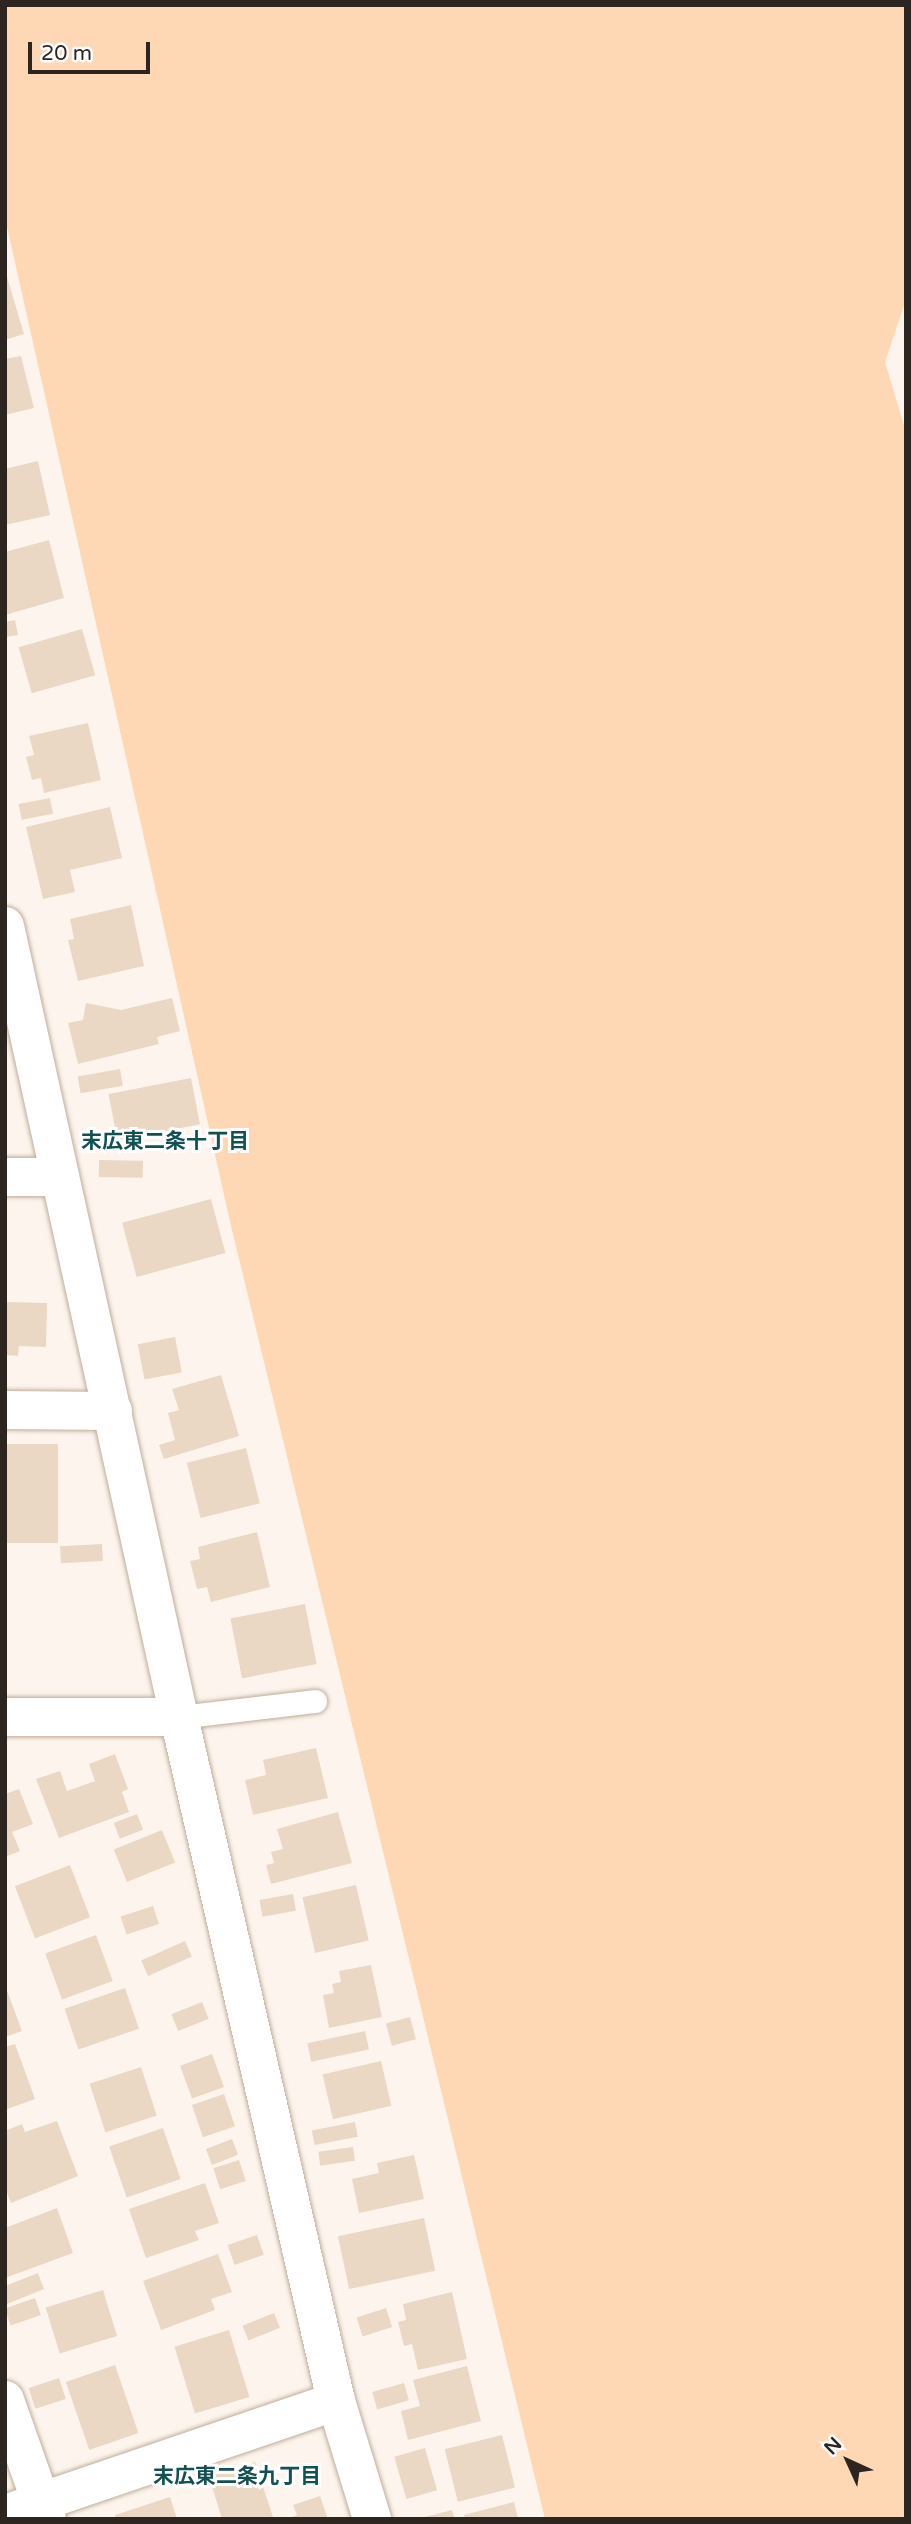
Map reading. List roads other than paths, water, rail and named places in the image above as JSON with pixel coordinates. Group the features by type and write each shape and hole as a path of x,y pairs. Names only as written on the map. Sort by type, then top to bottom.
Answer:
{"street":[{"path":"5,926 179,1717 336,2402 372,2519"},
{"path":"5,1177 60,1177"},
{"path":"5,1410 113,1411"},
{"path":"5,1717 179,1717"},
{"path":"5,2399 44,2510"},
{"path":"5,2514 44,2510 336,2402"}],"lane":[{"path":"179,1717 314,1701"}],"district":[{"name":"末広東二条十丁目","path":"165,1142"},
{"name":"末広東二条九丁目","path":"237,2477"}]}
